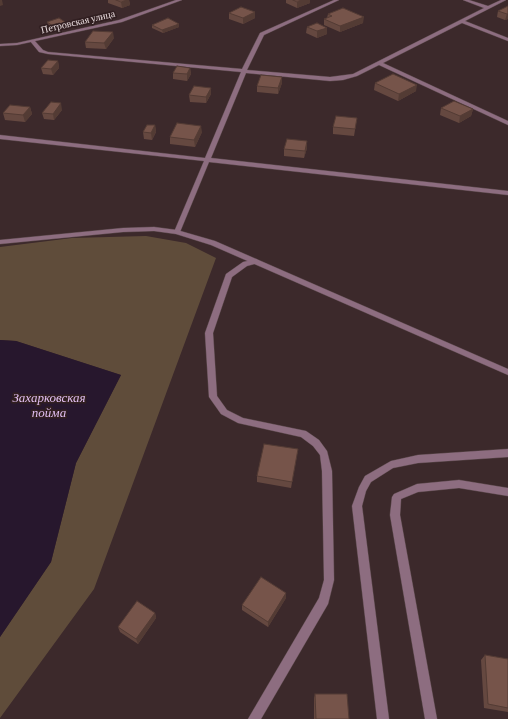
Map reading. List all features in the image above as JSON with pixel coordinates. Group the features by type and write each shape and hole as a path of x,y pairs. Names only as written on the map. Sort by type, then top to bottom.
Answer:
{"street":[{"name":"Петровская улица","path":"0,45 32,41 120,22 180,0"},
{"path":"177,232 244,71 262,34 337,0"},
{"path":"465,0 488,8"},
{"path":"32,41 41,51 48,53 330,79 343,78 355,75 504,0"},
{"path":"461,21 508,40"},
{"path":"379,63 508,123"},
{"path":"0,136 508,193"},
{"path":"0,242 123,230 154,229 177,232 213,243 256,261 508,372"},
{"path":"254,719 324,600 329,580 328,471 324,454 316,443 302,434 241,421 224,412 213,398 209,333 229,276 245,264 256,261"},
{"path":"383,719 357,506 362,490 368,479 391,465 418,459 508,453"},
{"path":"431,719 395,515 397,497 417,488 459,484 508,492"}],"shaded area":[{"path":"146,236 186,243 216,258 94,589 0,718 0,637 51,562 76,463 121,375 16,341 0,340 0,247 72,238"}],"water":[{"name":"Захарковская пойма","path":"0,340 16,341 121,375 76,463 51,562 0,637"}],"building":[{"path":"116,0 127,0 121,2"},
{"path":"508,6 508,14 498,11"},
{"path":"241,7 255,12 243,18 229,13"},
{"path":"343,8 364,17 340,26 324,19 332,16 328,14"},
{"path":"59,18 65,22 53,26 47,22"},
{"path":"168,18 179,24 162,30 152,25"},
{"path":"317,23 327,28 317,31 307,27"},
{"path":"93,31 113,32 104,43 85,42"},
{"path":"48,60 58,61 51,69 41,68"},
{"path":"177,66 190,68 187,74 173,73"},
{"path":"393,74 417,85 399,94 375,83"},
{"path":"261,75 282,77 278,88 257,86"},
{"path":"194,86 211,88 206,97 189,95"},
{"path":"454,101 473,109 460,116 441,108"},
{"path":"51,102 61,103 53,114 42,113"},
{"path":"10,105 30,107 23,115 3,113"},
{"path":"336,116 357,118 355,129 333,127"},
{"path":"177,123 201,126 194,140 170,137"},
{"path":"147,125 155,125 151,133 143,132"},
{"path":"287,139 307,141 305,151 284,149"},
{"path":"264,444 298,449 292,482 257,476"},
{"path":"261,577 286,593 268,622 242,605"},
{"path":"137,601 155,613 136,639 118,627"},
{"path":"485,655 508,659 508,708 488,704"},
{"path":"315,694 347,694 349,719 316,719"}]}
